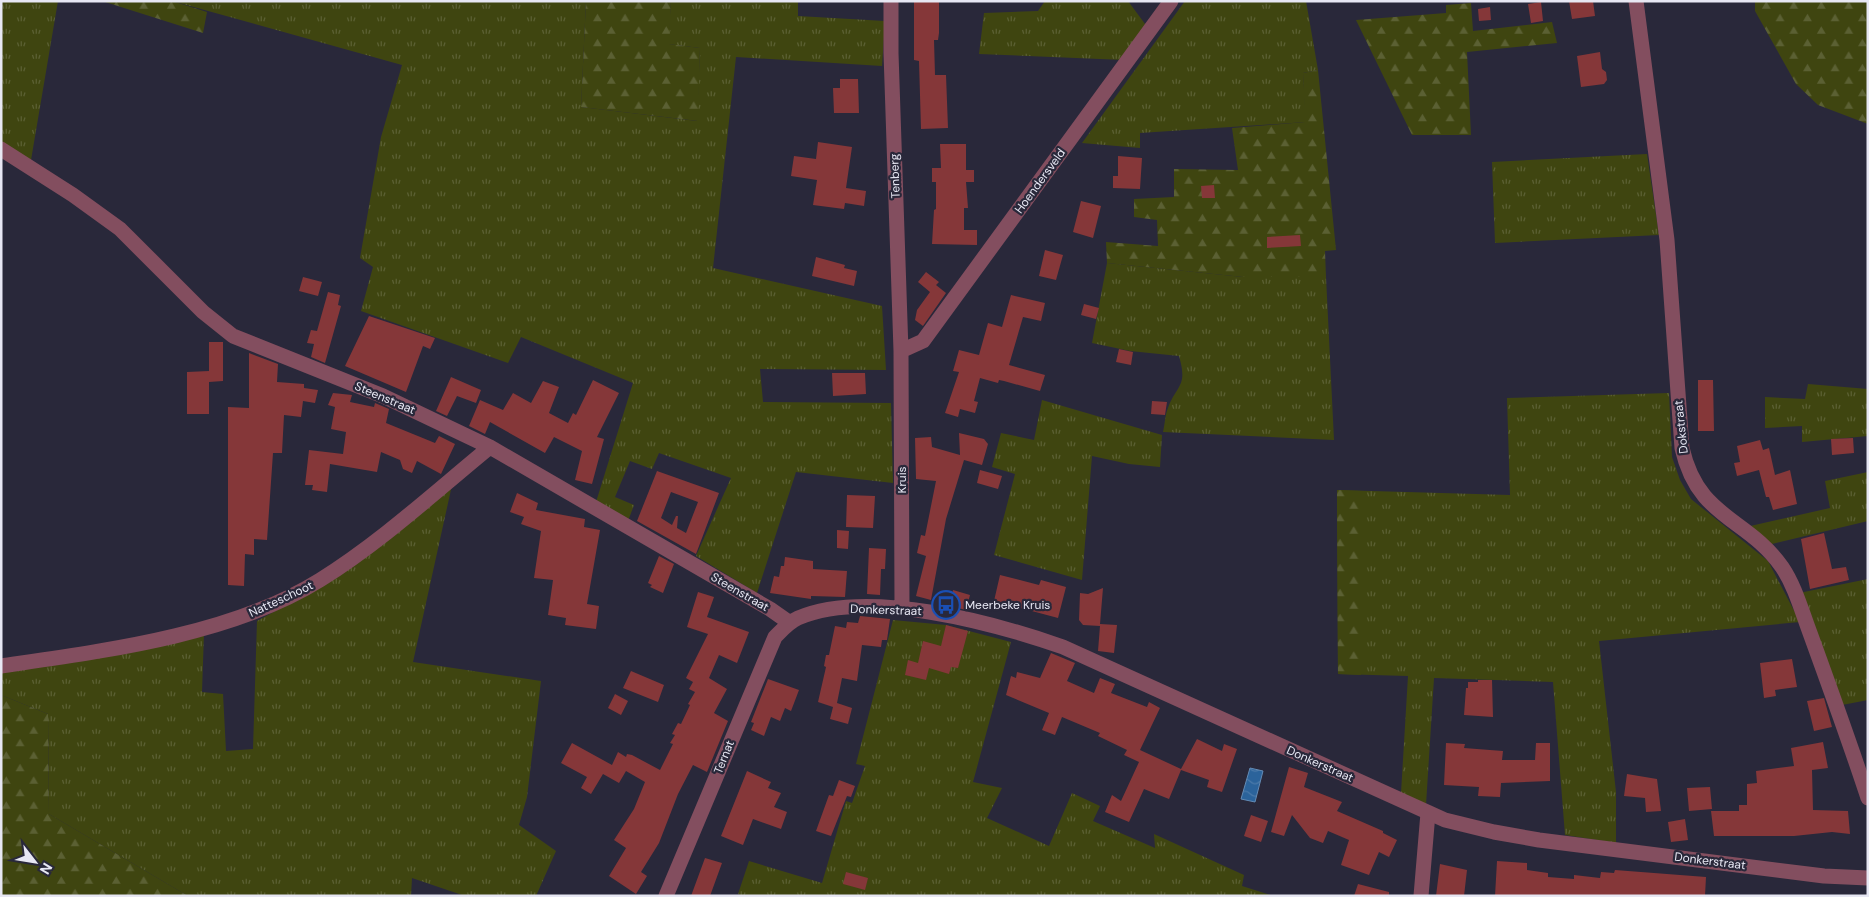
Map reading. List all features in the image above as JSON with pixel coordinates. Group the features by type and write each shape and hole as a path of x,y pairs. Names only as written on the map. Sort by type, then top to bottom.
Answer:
{"street":[{"name":"Tenberg","path":"892,1 891,53 902,351"},
{"name":"Hoendersveld","path":"902,351 923,341 1171,1"},
{"name":"Dokstraat","path":"1636,1 1667,240 1682,448 1686,466 1691,478 1707,501 1765,548 1783,568 1842,718 1868,798"},
{"name":"Steenstraat","path":"1,149 73,195 120,229 203,312 233,336 383,396 490,447 770,609 790,623"},
{"name":"Kruis","path":"902,351 902,608"},
{"name":"Natteschoot","path":"1,666 104,650 205,628 266,608 320,581 362,552 490,447"},
{"name":"Donkerstraat","path":"790,623 818,612 861,607 902,608 953,616 1063,646 1428,814 1494,832 1539,840 1824,876 1868,878"},
{"name":"Ternat","path":"666,896 769,650 775,638 790,623"},
{"path":"1421,896 1428,814"}],"green space":[{"path":"1,1 58,1 31,160 1,142"},
{"path":"102,1 172,1 207,12 203,33"},
{"path":"172,1 586,1 581,107 697,121 700,48 668,44 671,1 798,1 798,16 885,21 882,66 736,57 713,268 882,306 886,370 760,369 763,402 891,403 893,483 796,472 757,593 696,556 731,478 659,453 652,469 630,461 615,497 634,505 628,521 596,502 633,383 521,337 508,363 361,311 373,267 360,258 381,137 402,65"},
{"path":"586,1 671,1 669,44 700,48 698,121 581,107"},
{"path":"1045,1 1128,1 1148,28 1124,60 979,54 984,13 1038,11"},
{"path":"1185,1 1306,1 1318,70 1303,73 1306,122 1140,133 1140,148 1082,143"},
{"path":"1755,1 1868,1 1868,124 1818,105 1796,84 1755,11"},
{"path":"1471,3 1473,31 1552,22 1557,43 1467,52 1471,135 1412,135 1356,20 1446,13 1446,5"},
{"path":"1318,70 1336,250 1325,251 1326,277 1243,277 1107,263 1106,242 1158,246 1157,220 1134,217 1134,199 1174,197 1174,169 1238,170 1232,128 1305,122 1303,73"},
{"path":"1647,154 1659,235 1495,243 1492,162"},
{"path":"1107,263 1243,277 1326,277 1334,440 1163,432 1171,400 1182,380 1179,356 1130,351 1092,343"},
{"path":"1808,384 1868,389 1868,436 1802,442 1802,426 1765,428 1765,397 1805,399"},
{"path":"1669,393 1672,457 1680,480 1691,499 1768,561 1800,622 1599,641 1616,792 1616,843 1565,835 1553,682 1434,678 1426,805 1401,793 1408,676 1338,674 1337,490 1510,495 1507,398"},
{"path":"1042,400 1162,435 1160,467 1129,464 1092,456 1082,580 994,555 1015,474 992,467 1001,433 1034,440"},
{"path":"1868,472 1868,521 1768,545 1746,527 1830,508 1825,481"},
{"path":"452,485 413,662 541,681 527,797 519,825 556,851 536,896 465,896 412,878 411,896 188,896 49,814 48,714 1,695 1,673 204,633 202,692 223,694 226,751 253,749 257,621 325,584"},
{"path":"1337,490 1363,491 1361,675 1338,674"},
{"path":"1868,579 1868,700 1842,705 1799,593"},
{"path":"893,620 946,625 1011,642 973,782 1002,788 987,818 1049,846 1072,793 1100,806 1093,821 1155,848 1154,834 1244,875 1242,886 1274,896 743,896 738,894 749,861 822,883 846,801 852,803 865,766 856,764"},
{"path":"1,695 48,714 49,814 188,896 1,896"}],"water":[{"path":"1250,768 1263,771 1255,802 1241,799"}],"building":[{"path":"914,1 939,1 939,33 938,40 934,40 935,75 946,75 948,128 921,129 919,61 914,60"},
{"path":"1569,1 1593,1 1595,16 1572,19"},
{"path":"1541,2 1543,21 1531,23 1528,4"},
{"path":"1490,7 1491,20 1479,21 1478,9"},
{"path":"1600,52 1602,69 1606,72 1607,80 1604,84 1581,87 1577,56"},
{"path":"840,79 858,79 859,113 834,113 833,88 840,88"},
{"path":"818,142 852,147 846,188 866,191 864,206 845,203 844,209 813,205 817,180 791,176 794,156 816,159"},
{"path":"940,144 966,144 966,170 974,170 974,182 966,182 968,208 964,208 964,230 977,230 977,245 932,244 934,210 936,209 936,182 932,182 932,168 941,168"},
{"path":"1118,156 1142,158 1140,189 1113,188 1113,176 1118,176"},
{"path":"1214,185 1215,198 1202,198 1201,186"},
{"path":"1081,201 1101,206 1093,238 1073,232"},
{"path":"1300,235 1301,246 1267,248 1267,237"},
{"path":"1045,250 1063,255 1056,280 1039,276"},
{"path":"816,257 845,265 844,268 857,271 854,286 812,276"},
{"path":"926,272 939,282 936,285 946,293 923,326 915,320 917,310 930,292 918,282"},
{"path":"303,277 322,282 318,296 299,291"},
{"path":"328,292 340,295 338,305 341,306 325,363 311,357 314,344 307,343 311,330 317,331"},
{"path":"1011,295 1045,303 1041,321 1023,317 1009,365 1045,375 1040,391 1004,381 999,380 998,383 980,378 974,401 978,402 975,413 960,409 958,417 945,413 959,372 953,371 959,350 979,355 988,323 1002,327"},
{"path":"1084,304 1099,308 1096,319 1081,315"},
{"path":"369,316 435,338 430,349 423,346 406,392 345,366"},
{"path":"209,342 223,342 223,381 209,382 209,414 187,414 187,372 209,371"},
{"path":"1119,349 1133,352 1131,365 1116,362"},
{"path":"249,353 278,364 277,382 304,384 304,388 318,390 315,403 303,401 301,417 284,415 282,453 273,453 267,540 254,539 254,555 245,554 244,586 228,585 228,407 249,408"},
{"path":"832,373 865,373 866,394 833,396"},
{"path":"451,377 481,390 476,403 457,396 447,416 436,411"},
{"path":"593,380 619,393 597,437 604,439 592,484 575,480 582,451 554,437 545,453 490,422 485,434 469,426 480,400 503,410 513,393 531,403 543,381 559,387 549,413 568,423 573,413 576,415"},
{"path":"1698,380 1713,380 1714,431 1698,431"},
{"path":"333,393 352,395 350,402 374,407 375,403 389,409 386,423 435,443 439,436 455,444 441,474 417,461 412,473 403,469 400,460 381,452 377,472 330,464 327,492 312,490 313,485 305,485 309,450 343,454 346,432 331,429 335,407 328,405"},
{"path":"1152,401 1167,402 1165,415 1151,414"},
{"path":"959,433 984,439 988,444 982,465 964,460 946,519 931,600 916,596 926,556 917,553 921,535 925,536 936,481 916,479 915,438 931,437 932,447 960,455"},
{"path":"1853,438 1854,453 1832,455 1831,439"},
{"path":"1760,440 1763,450 1769,448 1775,475 1790,470 1797,504 1773,510 1769,497 1766,497 1759,470 1737,476 1734,463 1740,462 1737,446"},
{"path":"980,470 1002,476 998,489 977,483"},
{"path":"657,471 719,493 696,554 637,521","holes":["671,492 698,502 686,533 677,528 678,516 676,516 672,525 661,518"]},
{"path":"517,493 538,503 536,510 585,519 584,527 600,530 587,604 599,606 596,629 565,625 566,618 548,615 553,580 534,578 541,531 521,524 524,517 510,512"},
{"path":"847,495 875,496 873,528 846,527"},
{"path":"837,530 849,531 848,549 837,548"},
{"path":"1824,533 1832,569 1846,567 1849,580 1810,589 1801,539"},
{"path":"869,548 886,549 885,569 881,569 880,595 867,594"},
{"path":"659,556 674,564 663,593 650,587 652,585 648,583"},
{"path":"785,557 813,561 813,569 847,571 845,597 811,596 811,599 770,593 774,576 779,577 781,566 784,566"},
{"path":"1000,575 1039,585 1041,580 1066,587 1058,618 994,601"},
{"path":"1103,588 1100,624 1117,625 1114,653 1098,651 1100,626 1083,625 1079,620 1080,593 1088,594"},
{"path":"953,590 970,595 966,610 950,606"},
{"path":"698,592 714,597 707,617 749,632 737,663 719,655 709,678 727,689 714,713 728,721 707,772 693,765 678,794 659,843 641,872 647,876 636,894 609,876 626,848 614,840 634,809 645,782 626,771 619,783 603,774 591,794 581,788 587,777 561,763 572,743 612,765 618,752 626,757 627,754 632,755 660,770 673,744 670,743 675,735 672,734 678,723 681,724 690,705 688,704 695,692 689,689 693,682 686,678 708,634 687,627"},
{"path":"860,616 890,619 887,640 882,640 881,647 862,645 857,681 842,678 837,703 852,708 848,724 830,719 833,707 818,702 826,667 824,666 826,655 829,655 835,626 846,628 847,622 858,623"},
{"path":"946,625 968,631 958,668 951,667 949,674 929,668 926,680 905,675 908,660 918,663 923,641 941,646"},
{"path":"1051,653 1075,663 1067,681 1094,693 1100,678 1115,684 1111,693 1147,707 1149,702 1160,708 1140,750 1181,769 1197,739 1222,751 1224,744 1237,749 1222,792 1207,787 1209,780 1181,770 1169,799 1144,789 1129,822 1105,812 1112,795 1121,801 1139,762 1124,755 1127,750 1098,736 1100,733 1062,717 1055,735 1042,730 1049,713 1006,695 1011,676 1016,678 1017,672 1040,678"},
{"path":"1792,659 1797,687 1775,690 1776,696 1764,698 1760,663"},
{"path":"631,671 664,685 658,702 623,688"},
{"path":"768,679 799,690 791,711 785,708 780,721 771,717 764,736 751,730 754,723 751,722"},
{"path":"1478,680 1492,680 1493,717 1464,715 1468,682 1478,682"},
{"path":"615,694 628,701 621,715 608,708"},
{"path":"1824,698 1832,727 1814,731 1807,701"},
{"path":"1823,742 1828,768 1812,770 1813,810 1848,811 1850,834 1832,832 1794,836 1714,836 1711,811 1739,811 1739,805 1747,805 1747,784 1757,783 1756,771 1794,766 1791,748"},
{"path":"1446,743 1465,744 1464,748 1503,751 1502,760 1535,760 1536,743 1550,743 1550,781 1501,783 1500,797 1478,796 1479,787 1444,785"},
{"path":"1289,767 1308,773 1304,787 1342,802 1337,811 1383,831 1383,833 1397,840 1389,857 1379,852 1369,875 1341,865 1349,840 1328,831 1323,843 1310,838 1292,815 1284,836 1271,832"},
{"path":"747,771 771,782 768,788 781,793 774,807 787,812 781,829 753,819 743,845 721,836"},
{"path":"1627,774 1657,779 1661,811 1646,812 1645,798 1624,796"},
{"path":"839,780 855,786 851,797 847,796 831,836 816,831 829,795 833,796"},
{"path":"1710,787 1712,809 1689,811 1687,788"},
{"path":"1251,815 1268,821 1261,842 1244,836"},
{"path":"1685,819 1688,840 1671,842 1668,822"},
{"path":"705,858 722,863 710,896 691,896"},
{"path":"1497,861 1527,863 1527,870 1548,873 1548,877 1574,879 1574,875 1600,878 1601,872 1614,873 1615,870 1706,877 1705,896 1495,896"},
{"path":"1440,864 1467,870 1464,896 1436,896"},
{"path":"846,872 868,878 865,890 843,884"},
{"path":"1358,884 1389,892 1389,896 1354,896"}],"place":[{"name":"Meerbeke Kruis","path":"946,605"}]}
